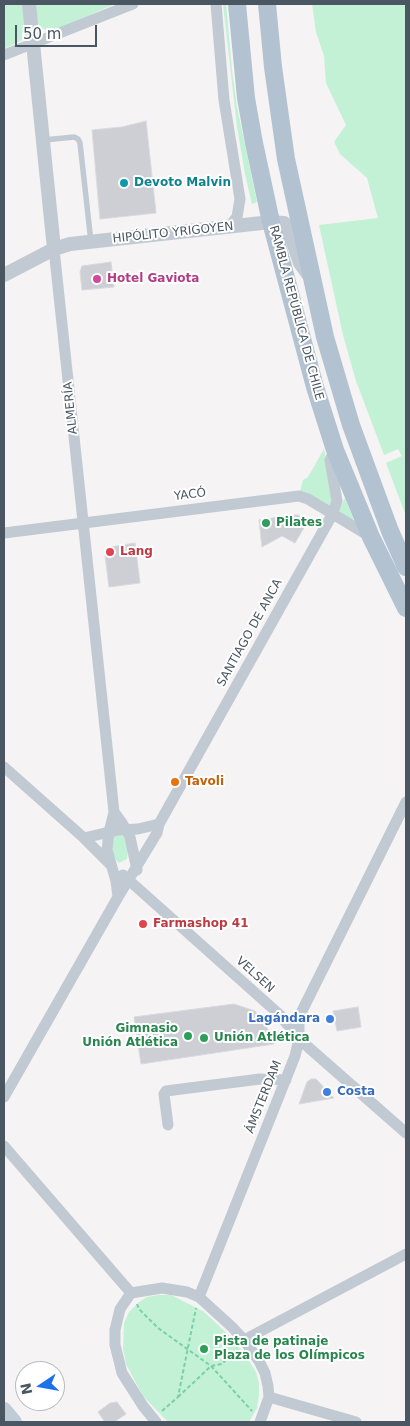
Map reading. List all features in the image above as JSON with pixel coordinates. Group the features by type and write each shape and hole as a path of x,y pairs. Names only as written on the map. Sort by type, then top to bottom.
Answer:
{"main road":[{"name":"RAMBLA REPÚBLICA DE CHILE","path":"237,4 246,98 254,143 271,222 315,387 335,450 371,537 406,608"},
{"name":"RAMBLA REPÚBLICA DE CHILE","path":"267,4 273,67 286,159 325,337 351,426 390,531 406,567"},
{"path":"4,1410 14,1422"}],"street":[{"name":"ALMERÍA","path":"29,4 114,812 107,850 116,881 118,897"},
{"path":"4,56 133,4"},
{"path":"216,4 224,100 240,199 237,217 229,227"},
{"path":"271,222 284,224 288,227 300,263 312,281"},
{"name":"HIPÓLITO YRIGOYEN","path":"4,275 54,249 70,244 271,222"},
{"name":"SANTIAGO DE ANCA","path":"4,1097 157,832 159,824 332,515 337,502 330,460 335,450"},
{"name":"YACÓ","path":"4,533 299,496 308,499 371,537"},
{"name":"VELSEN","path":"4,768 280,1016 299,1039 406,1133"},
{"name":"ÁMSTERDAM","path":"199,1297 296,1056 299,1039 299,1021 302,1011 406,802"},
{"name":"ALMERÍA","path":"114,812 126,829 137,866 141,890"},
{"path":"84,838 159,824"},
{"path":"168,1125 164,1094 166,1091 260,1080 286,1080"},
{"path":"4,1146 131,1294"},
{"path":"244,1340 406,1254"},
{"path":"152,1421 122,1373 115,1345 115,1330 120,1309 131,1294 162,1288 187,1292 199,1297 244,1340 264,1374 269,1397 260,1421"},
{"path":"269,1397 356,1422"}],"lane":[{"path":"44,140 74,137 80,143 91,242"}],"path":[{"path":"131,1294 139,1309 158,1328 186,1350 211,1366 260,1421"},
{"path":"178,1397 186,1350 199,1297"},
{"path":"152,1421 211,1366 222,1364 244,1340"}],"green space":[{"path":"4,4 23,4 25,32 22,40 4,49"},
{"path":"35,4 115,4 58,29 48,31 38,24"},
{"path":"223,4 226,4 237,107 257,202 252,204 237,127"},
{"path":"312,4 406,4 406,516 386,463 402,456 398,449 384,455 356,381 343,335 319,225 378,218 367,178 340,154 334,142 346,125 326,83 324,56 316,32"},
{"path":"324,449 333,497 329,507 300,491 303,480 308,477"},
{"path":"345,498 353,518 353,521 337,513"},
{"path":"120,834 125,838 128,851 127,859 119,863 112,853 114,836"},
{"path":"171,1295 203,1311 232,1338 246,1356 256,1372 259,1383 257,1408 249,1422 168,1422 143,1396 126,1364 123,1349 124,1323 129,1312 138,1303 147,1297"}],"building":[{"name":"Devoto Malvin","path":"146,121 156,213 100,219 92,130 122,127"},
{"name":"Hotel Gaviota","path":"111,262 114,287 82,290 80,272 82,266"},
{"path":"298,515 302,518 305,526 295,543 282,536 262,547 259,520"},
{"path":"135,543 140,583 109,587 105,555 110,547"},
{"name":"Unión Atlética","path":"234,1004 255,1011 269,1031 274,1044 141,1064 134,1017"},
{"path":"358,1007 361,1027 337,1031 333,1011"},
{"path":"311,1079 316,1079 334,1098 299,1104 307,1082"},
{"path":"117,1402 126,1414 114,1422 105,1422 98,1412 110,1403"}],"place":[{"name":"Devoto Malvin","path":"124,183"},
{"name":"Hotel Gaviota","path":"97,279"},
{"name":"Pilates","path":"266,523"},
{"name":"Lang","path":"110,552"},
{"name":"Tavoli","path":"175,782"},
{"name":"Farmashop 41","path":"143,924"},
{"name":"Lagándara","path":"330,1019"},
{"name":"Gimnasio Unión Atlética","path":"188,1036"},
{"name":"Unión Atlética","path":"204,1038"},
{"name":"Costa","path":"327,1092"},
{"name":"Pista de patinaje Plaza de los Olímpicos","path":"204,1349"}]}
